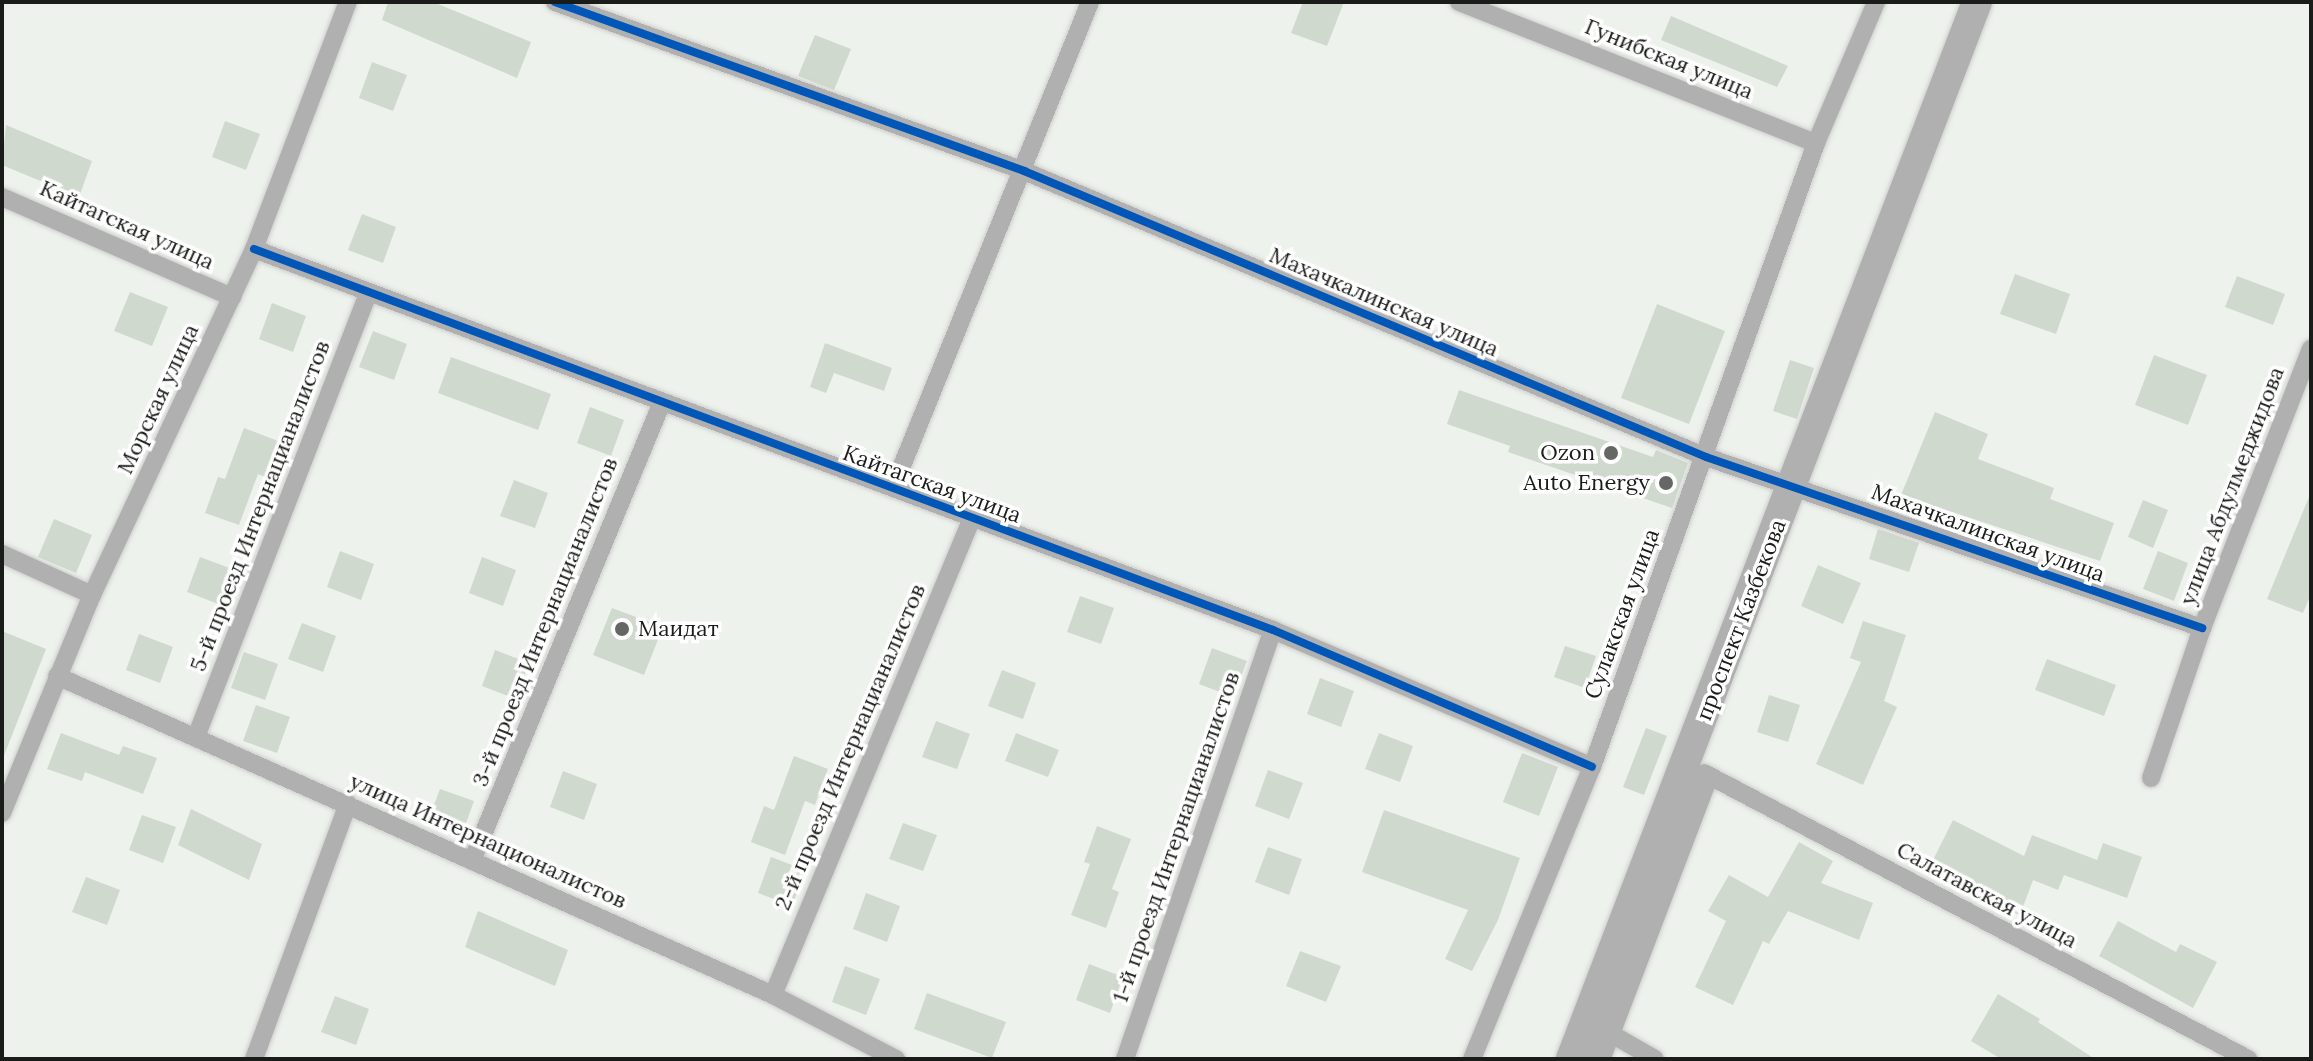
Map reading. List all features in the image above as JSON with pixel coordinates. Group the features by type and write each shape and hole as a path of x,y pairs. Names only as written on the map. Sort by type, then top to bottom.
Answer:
{"highway":[{"name":"проспект Казбекова","path":"1595,1059 1704,773 1802,486 1977,2"},
{"name":"проспект Казбекова","path":"1571,1059 1997,2"}],"street":[{"name":"Морская улица","path":"2,813 92,595 254,249 348,2"},
{"name":"Махачкалинская улица","path":"555,2 1024,171 1706,457 1802,486 2202,628"},
{"path":"893,488 1090,2"},
{"name":"Гунибская улица","path":"1459,2 1816,143"},
{"name":"Сулакская улица","path":"1472,1059 1592,767 1706,457 1816,143 1876,2"},
{"name":"Кайтагская улица","path":"2,197 232,297"},
{"name":"Кайтагская улица","path":"254,249 1273,630 1592,767"},
{"name":"5-й проезд Интернацианалистов","path":"196,737 369,292"},
{"name":"улица Абдулмеджидова","path":"2151,778 2202,628 2311,348"},
{"name":"3-й проезд Интернацианалистов","path":"472,861 662,402"},
{"name":"2-й проезд Интернацианалистов","path":"773,995 972,518"},
{"path":"2,554 92,595"},
{"name":"1-й проезд Интернацианалистов","path":"1125,1059 1273,630"},
{"name":"улица Интернационалистов","path":"57,676 773,995 896,1059"},
{"name":"Салатавская улица","path":"1704,773 2248,1059"},
{"path":"254,1059 348,804"},
{"path":"1606,1031 1655,1059"}],"building":[{"path":"388,2 433,2 531,42 517,78 382,20"},
{"path":"1303,2 1344,2 1327,46 1291,33"},
{"path":"1671,16 1788,66 1777,87 1661,40"},
{"path":"815,35 851,49 834,90 798,76"},
{"path":"372,62 407,75 393,111 359,98"},
{"path":"225,121 260,134 246,170 212,157"},
{"path":"6,125 92,161 79,197 2,165"},
{"path":"362,214 396,227 383,263 348,250"},
{"path":"2015,274 2070,294 2056,334 2000,314"},
{"path":"2237,276 2285,294 2273,325 2225,307"},
{"path":"130,292 168,307 152,346 114,331"},
{"path":"272,303 306,316 293,352 259,339"},
{"path":"1657,304 1725,331 1689,424 1621,398"},
{"path":"373,331 407,344 394,380 359,367"},
{"path":"825,343 892,368 884,391 834,373 826,393 810,387"},
{"path":"2154,355 2207,375 2188,425 2135,405"},
{"path":"451,357 551,394 538,430 438,393"},
{"path":"1790,360 1814,368 1797,419 1773,411"},
{"path":"1459,390 1653,457 1656,450 1688,463 1672,508 1508,452 1510,446 1447,424"},
{"path":"590,407 624,420 611,456 577,443"},
{"path":"1935,412 1988,434 1978,459 2054,488 2050,499 2114,523 2100,561 1901,495"},
{"path":"244,428 278,441 265,477 258,474 239,525 205,513 218,477 225,479"},
{"path":"514,480 548,493 535,528 500,516"},
{"path":"2311,492 2311,594 2303,613 2267,599"},
{"path":"2143,500 2168,510 2153,548 2128,537"},
{"path":"54,519 92,535 76,573 38,557"},
{"path":"1878,529 1919,543 1909,572 1869,559"},
{"path":"340,551 374,564 361,600 327,587"},
{"path":"2158,551 2188,563 2174,601 2143,589"},
{"path":"200,557 235,570 221,605 187,592"},
{"path":"482,557 516,570 503,606 469,593"},
{"path":"1818,565 1861,583 1843,624 1801,606"},
{"path":"1080,596 1114,608 1101,644 1067,632"},
{"path":"612,608 663,627 644,675 593,655"},
{"path":"1863,621 1906,635 1884,701 1897,707 1863,785 1816,764 1861,662 1850,658"},
{"path":"302,623 336,636 323,672 288,659"},
{"path":"2,631 46,649 3,758 2,758"},
{"path":"139,634 173,647 160,683 126,670"},
{"path":"1565,646 1596,656 1585,688 1554,677"},
{"path":"1212,648 1247,661 1233,697 1199,684"},
{"path":"495,650 529,663 516,699 482,686"},
{"path":"244,652 278,664 265,700 231,688"},
{"path":"2047,659 2116,685 2104,716 2035,690"},
{"path":"1002,670 1036,683 1023,719 988,706"},
{"path":"1320,678 1354,691 1341,727 1307,714"},
{"path":"1769,695 1800,705 1788,742 1757,732"},
{"path":"256,705 290,717 277,753 243,741"},
{"path":"936,721 970,734 957,769 922,757"},
{"path":"1646,728 1667,736 1644,795 1623,787"},
{"path":"61,733 119,755 123,746 157,758 143,794 85,772 82,781 47,769"},
{"path":"1016,733 1059,750 1048,777 1005,761"},
{"path":"1379,733 1413,746 1400,782 1365,769"},
{"path":"1522,753 1558,767 1539,816 1503,802"},
{"path":"794,756 828,769 815,805 805,801 785,855 751,842 764,806 774,810"},
{"path":"1268,770 1303,783 1289,819 1255,806"},
{"path":"563,771 597,784 584,820 550,807"},
{"path":"440,789 474,801 461,837 427,824"},
{"path":"191,809 262,844 249,880 178,845"},
{"path":"1384,810 1520,858 1498,920 1472,971 1445,959 1468,910 1362,872"},
{"path":"142,815 176,827 163,863 129,850"},
{"path":"1953,820 2024,856 2032,835 2097,860 2103,843 2142,857 2127,898 2064,875 2058,890 2033,880 2020,915 2003,909 2007,900 1932,862"},
{"path":"903,823 937,835 923,871 889,859"},
{"path":"1097,826 1131,839 1112,889 1119,892 1106,928 1071,915 1090,864 1084,862"},
{"path":"1799,842 1833,861 1821,883 1873,903 1859,940 1788,911 1769,944 1763,941 1733,1005 1695,987 1726,921 1708,911 1729,875 1768,897"},
{"path":"1268,847 1302,859 1289,895 1255,882"},
{"path":"771,857 805,870 792,906 758,893"},
{"path":"86,877 120,890 107,925 72,912"},
{"path":"866,893 900,906 887,942 853,929"},
{"path":"478,911 568,950 555,986 465,947"},
{"path":"2118,921 2176,952 2180,944 2217,962 2193,1008 2099,956"},
{"path":"1300,951 1341,966 1326,1002 1286,986"},
{"path":"1089,964 1123,977 1110,1013 1076,1000"},
{"path":"845,966 880,979 866,1015 832,1002"},
{"path":"927,993 1006,1022 992,1058 914,1029"},
{"path":"1998,994 2040,1019 2038,1022 2095,1059 2001,1059 1971,1041"},
{"path":"335,996 369,1009 356,1045 321,1032"}],"cycle path":[{"path":"555,2 1024,171 1706,457 2202,628"},
{"path":"254,249 1273,630 1592,767"}],"place":[{"name":"Ozon","path":"1611,453"},
{"name":"Auto Energy","path":"1666,483"},
{"name":"Маидат","path":"622,629"}]}
